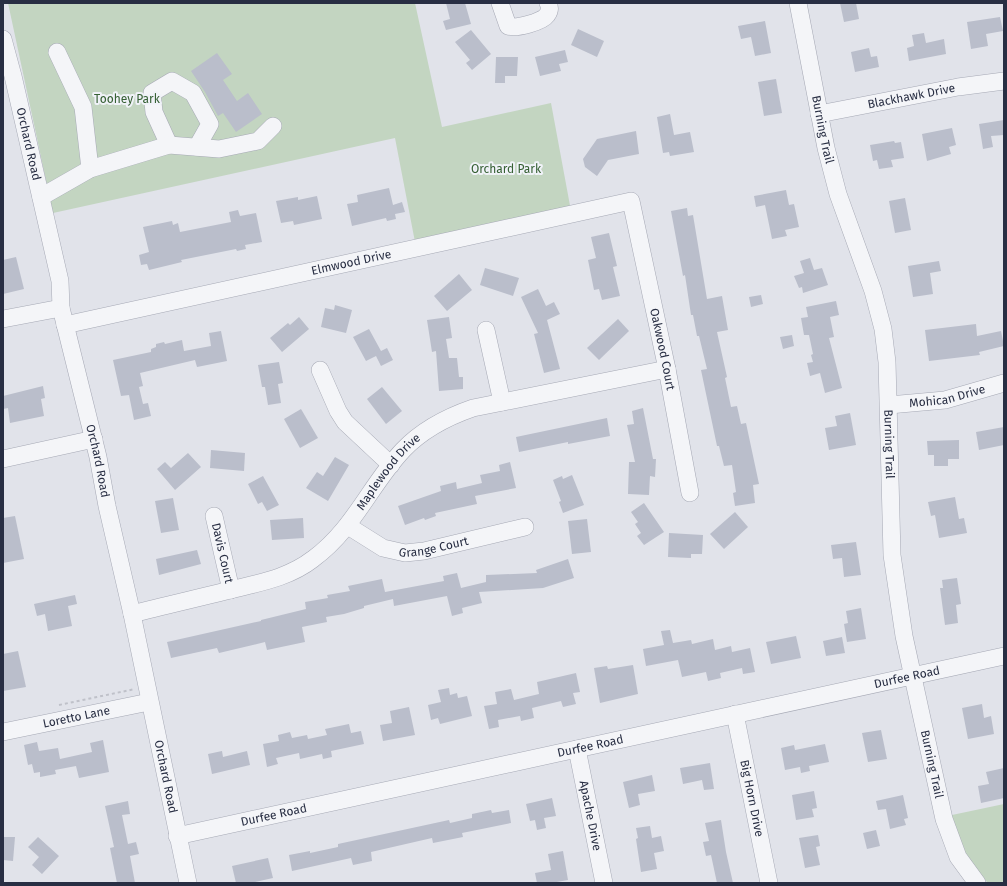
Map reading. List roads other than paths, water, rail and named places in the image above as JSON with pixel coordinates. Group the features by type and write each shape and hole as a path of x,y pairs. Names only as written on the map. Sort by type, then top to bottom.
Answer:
{"street":[{"path":"504,4 508,26 514,28 536,22 547,16 550,8 548,3"},
{"name":"Burning Trail","path":"798,3 819,114 838,194 880,314 888,362 892,554 899,611 912,676 949,837 958,857 977,883"},
{"name":"Orchard Road","path":"3,40 13,76 60,281 65,325 94,439 188,883"},
{"path":"57,52 83,107 90,169"},
{"path":"169,145 154,112 152,93 172,81 193,93 210,124 197,148"},
{"name":"Blackhawk Drive","path":"819,114 958,87 1004,81"},
{"path":"41,197 90,169 169,145 219,149 258,141 273,126"},
{"name":"Elmwood Drive","path":"65,325 631,201 632,207"},
{"name":"Oakwood Court","path":"632,207 667,369 690,493"},
{"path":"3,319 62,308"},
{"path":"486,330 502,402"},
{"name":"Maplewood Drive","path":"132,614 262,584 289,574 313,559 348,526 391,465 412,441 435,425 462,412 502,402 667,369"},
{"path":"320,370 331,397 345,422 391,465"},
{"name":"Mohican Drive","path":"889,406 945,400 1004,383"},
{"path":"3,459 94,439"},
{"name":"Davis Court","path":"214,516 231,590"},
{"name":"Grange Court","path":"348,526 383,548 405,553 424,551 525,527"},
{"name":"Durfee Road","path":"177,836 1004,656"},
{"name":"Loretto Lane","path":"3,732 148,694"},
{"name":"Big Horn Drive","path":"735,714 769,883"},
{"name":"Apache Drive","path":"577,748 604,883"}],"park label":[{"name":"Toohey Park","path":"127,99"},
{"name":"Orchard Park","path":"506,169"}]}
